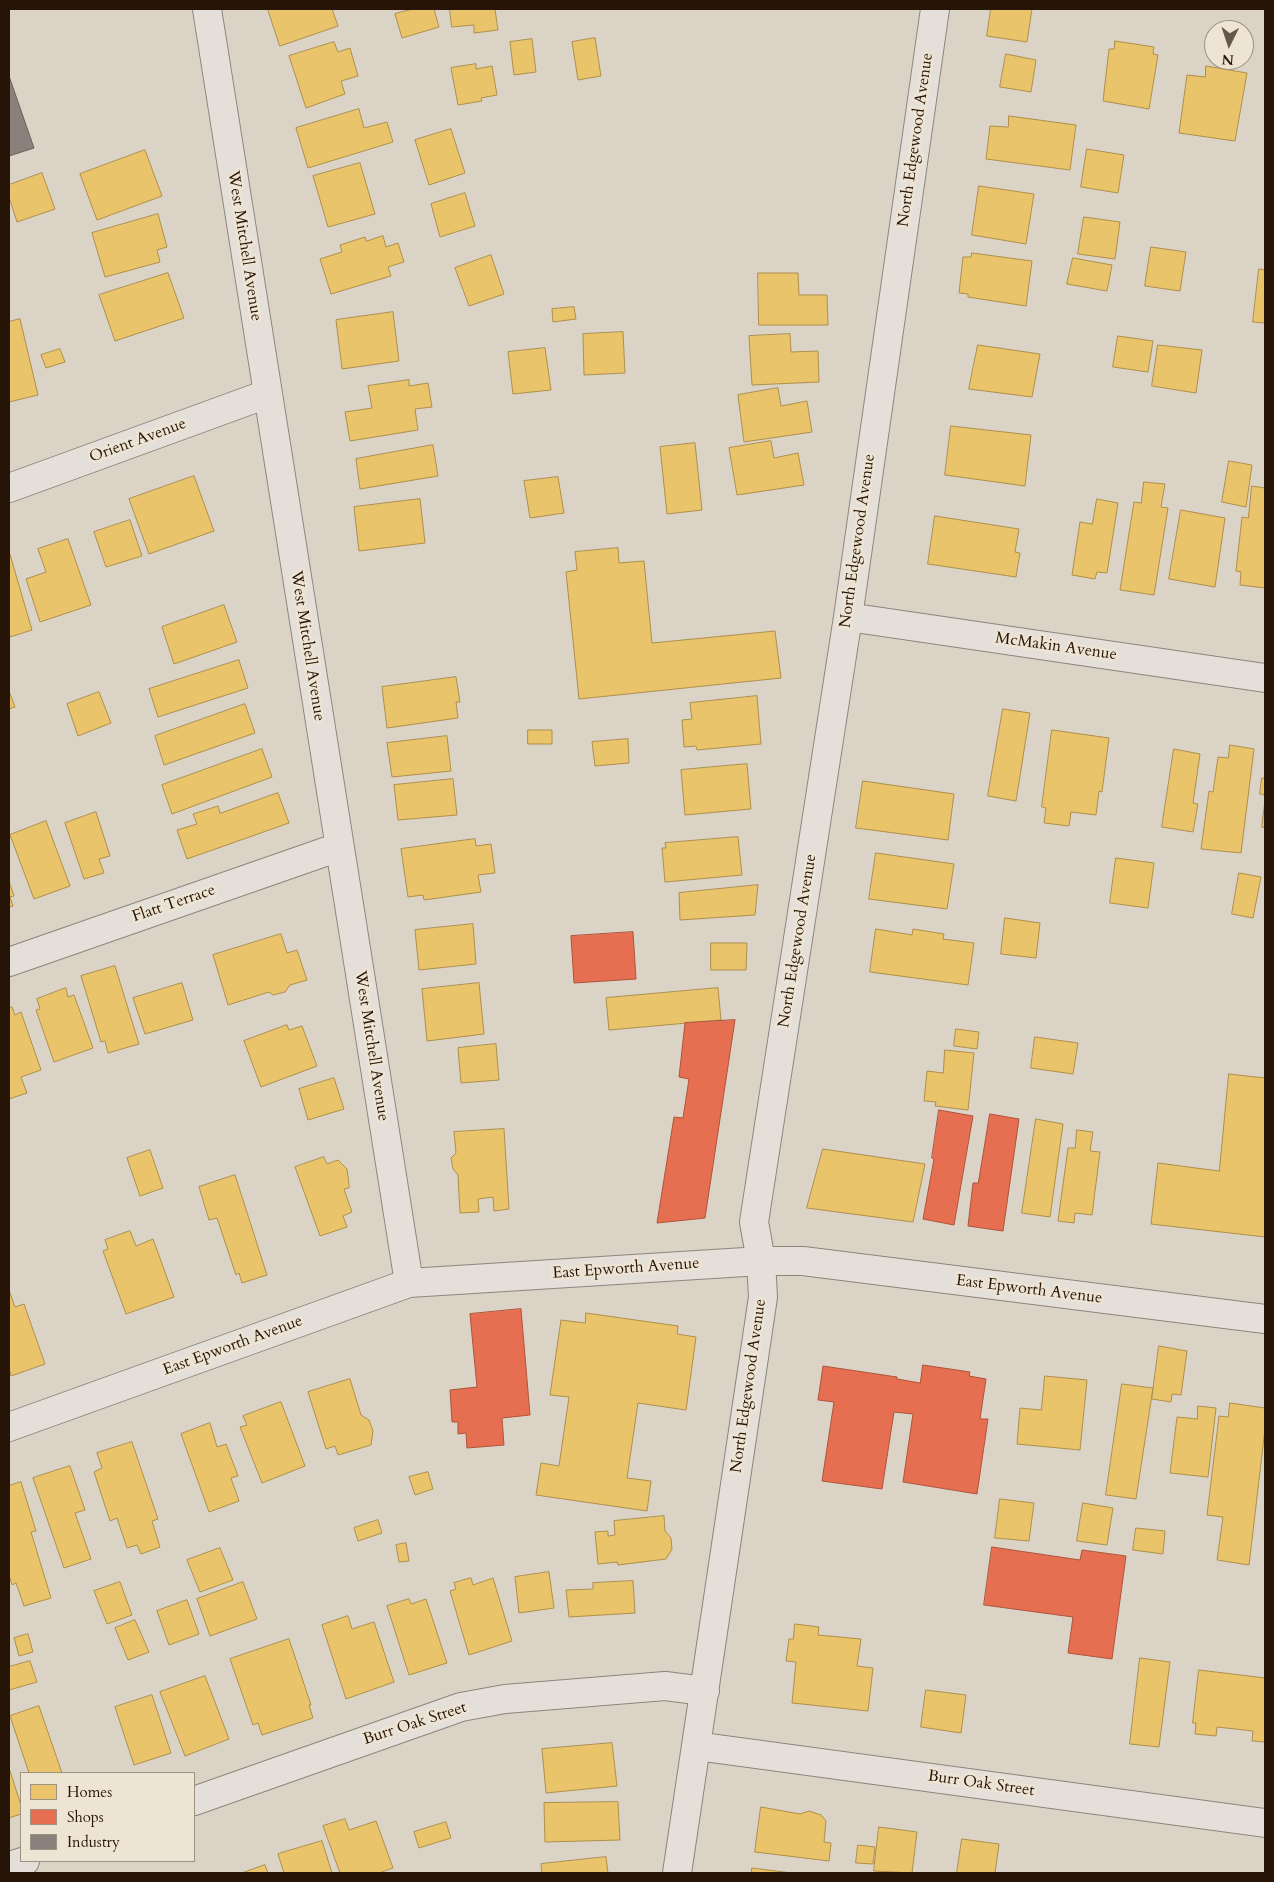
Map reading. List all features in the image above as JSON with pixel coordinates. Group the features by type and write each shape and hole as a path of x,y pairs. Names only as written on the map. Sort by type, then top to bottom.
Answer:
{"street":[{"name":"West Mitchell Avenue","path":"207,9 409,1283"},
{"name":"North Edgewood Avenue","path":"677,1873 763,1297 761,1261 754,1222 848,617 934,9"},
{"name":"Orient Avenue","path":"9,488 267,394"},
{"name":"McMakin Avenue","path":"848,617 1265,678"},
{"name":"Flatt Terrace","path":"9,962 339,847"},
{"name":"East Epworth Avenue","path":"9,1426 409,1283 761,1261 803,1261 1265,1319"},
{"name":"Burr Oak Street","path":"195,1801 461,1706 505,1699 665,1686 705,1691"},
{"name":"Burr Oak Street","path":"696,1746 1265,1822"},
{"path":"9,1866 22,1862"}],"building: Homes":[{"path":"268,9 332,9 338,26 280,46"},
{"path":"413,9 434,9 439,27 402,38 395,14"},
{"path":"450,9 495,9 498,30 474,33 474,25 452,27"},
{"path":"991,9 1032,9 1027,42 987,36"},
{"path":"595,38 601,76 578,80 572,42"},
{"path":"532,39 536,72 514,75 510,42"},
{"path":"1115,41 1154,47 1153,54 1158,55 1149,109 1103,101 1109,49 1114,49"},
{"path":"334,42 338,52 350,48 358,76 341,81 345,94 306,108 289,56"},
{"path":"1006,54 1036,60 1031,92 1000,87"},
{"path":"476,64 476,69 492,66 497,95 481,98 482,101 458,105 451,68"},
{"path":"1206,70 1229,70 1247,73 1235,141 1179,133 1187,75 1205,77"},
{"path":"359,109 364,128 387,122 393,142 308,168 296,128"},
{"path":"1009,116 1076,125 1070,170 986,159 990,126 1008,127"},
{"path":"451,129 465,173 429,185 415,140"},
{"path":"1087,149 1124,155 1118,193 1081,187"},
{"path":"145,150 162,196 97,220 80,174"},
{"path":"360,163 375,214 328,227 313,176"},
{"path":"42,173 55,209 17,222 9,197 9,185"},
{"path":"979,186 1034,194 1026,244 972,235"},
{"path":"465,193 475,226 440,237 431,204"},
{"path":"158,214 167,247 157,250 160,262 105,277 92,233"},
{"path":"1084,217 1120,222 1115,259 1078,254"},
{"path":"383,236 386,247 398,243 404,262 388,267 391,276 331,294 320,259 342,252 340,245 365,237 366,241"},
{"path":"1151,247 1186,252 1180,291 1145,286"},
{"path":"972,253 1032,261 1026,306 968,297 968,294 959,293 963,257 971,257"},
{"path":"491,255 504,294 469,306 455,268"},
{"path":"1073,258 1112,265 1107,291 1067,284"},
{"path":"1259,269 1265,270 1265,323 1253,322"},
{"path":"168,273 184,318 115,341 99,295"},
{"path":"758,273 798,273 799,295 827,295 828,325 759,325"},
{"path":"574,307 576,319 553,322 552,309"},
{"path":"393,312 399,361 342,369 336,320"},
{"path":"20,319 38,395 9,402 9,322"},
{"path":"623,332 625,373 584,375 583,334"},
{"path":"790,334 791,352 818,351 819,382 752,385 749,336"},
{"path":"1118,336 1153,341 1148,372 1113,367"},
{"path":"978,345 1040,354 1032,397 969,389"},
{"path":"1158,345 1202,350 1196,393 1152,386"},
{"path":"545,348 551,390 513,394 508,352"},
{"path":"60,349 65,362 46,368 41,355"},
{"path":"409,380 409,386 428,383 432,407 415,409 418,430 350,441 345,412 372,408 368,386"},
{"path":"778,388 781,406 807,401 812,432 744,442 738,395"},
{"path":"951,426 1031,435 1025,486 945,475"},
{"path":"771,441 774,458 798,453 804,485 737,495 729,448"},
{"path":"695,443 702,510 667,514 660,447"},
{"path":"433,445 438,476 360,489 356,459"},
{"path":"1229,461 1252,465 1246,507 1222,502"},
{"path":"194,476 214,531 149,554 129,499"},
{"path":"558,477 564,513 530,518 524,481"},
{"path":"1144,482 1165,484 1161,507 1168,508 1154,595 1120,590 1134,502 1141,503"},
{"path":"1252,486 1265,488 1265,588 1240,585 1241,572 1236,571 1242,517 1248,518"},
{"path":"420,499 425,543 359,551 354,507"},
{"path":"1097,499 1118,503 1107,573 1097,572 1095,579 1072,575 1080,522 1092,524"},
{"path":"1181,510 1225,518 1215,587 1169,579"},
{"path":"935,516 1019,529 1015,552 1020,553 1016,577 928,564"},
{"path":"130,520 142,556 106,567 94,532"},
{"path":"68,539 91,605 40,622 26,579 46,572 38,549"},
{"path":"618,548 619,563 644,561 652,643 775,631 781,678 579,699 566,572 577,570 575,552"},
{"path":"9,551 32,630 10,637 9,631"},
{"path":"224,605 237,642 174,664 162,627"},
{"path":"239,660 248,688 158,717 149,689"},
{"path":"456,677 460,702 456,702 458,718 387,728 382,687"},
{"path":"9,691 15,707 9,709"},
{"path":"99,692 111,723 78,736 67,704"},
{"path":"757,696 761,744 697,750 696,746 684,747 682,720 692,719 690,703"},
{"path":"245,704 255,733 164,765 155,736"},
{"path":"1003,709 1030,713 1016,801 988,796"},
{"path":"528,730 552,730 552,744 528,744"},
{"path":"1052,730 1109,738 1102,792 1099,791 1096,815 1071,812 1069,826 1044,823 1046,808 1042,807"},
{"path":"447,736 451,771 392,777 387,743"},
{"path":"628,739 629,763 595,766 592,742"},
{"path":"1230,745 1254,749 1241,853 1201,849 1209,791 1213,792 1218,757 1228,758"},
{"path":"262,749 272,777 172,814 162,785"},
{"path":"1174,749 1200,754 1193,803 1198,804 1193,832 1162,827"},
{"path":"747,764 751,809 685,815 681,770"},
{"path":"1262,778 1265,778 1265,795 1260,794"},
{"path":"453,779 457,815 398,820 394,785"},
{"path":"863,781 954,794 948,840 856,828"},
{"path":"278,793 289,823 187,859 177,830 197,824 193,814 218,806 220,813"},
{"path":"1265,801 1265,828 1262,827"},
{"path":"96,812 110,856 99,859 104,873 84,879 65,823"},
{"path":"46,821 70,886 34,899 10,835"},
{"path":"738,837 742,875 665,882 662,848 666,848 665,843"},
{"path":"475,839 476,846 491,844 495,873 478,875 481,892 424,900 423,895 408,897 401,849"},
{"path":"876,853 954,864 947,909 869,899"},
{"path":"1116,858 1154,863 1148,908 1110,903"},
{"path":"1239,873 1261,877 1253,918 1232,914"},
{"path":"9,881 14,896 10,897 13,906 9,907"},
{"path":"758,885 755,915 680,920 679,893"},
{"path":"1005,918 1040,923 1036,958 1001,954"},
{"path":"473,924 476,964 419,970 415,930"},
{"path":"876,929 912,935 913,929 944,934 943,939 974,943 968,985 870,972"},
{"path":"281,934 287,953 297,950 307,980 290,985 285,992 273,995 269,992 228,1005 213,955"},
{"path":"711,943 747,943 746,970 711,970"},
{"path":"115,966 139,1044 108,1053 105,1041 101,1042 81,976"},
{"path":"182,983 193,1020 145,1034 133,998"},
{"path":"479,983 484,1034 427,1041 422,989"},
{"path":"66,988 68,997 74,995 93,1048 54,1062 36,1010 40,1009 37,999"},
{"path":"718,988 721,1020 609,1030 606,998"},
{"path":"12,1007 15,1015 21,1012 41,1070 21,1077 27,1093 9,1099 9,1009"},
{"path":"287,1025 289,1030 302,1026 317,1066 261,1087 244,1041"},
{"path":"956,1029 979,1032 977,1049 954,1046"},
{"path":"1035,1037 1078,1043 1073,1074 1031,1068"},
{"path":"496,1044 499,1080 461,1083 458,1048"},
{"path":"945,1050 974,1053 968,1110 935,1106 936,1102 924,1101 927,1071 943,1073"},
{"path":"1229,1074 1265,1078 1265,1237 1151,1224 1158,1163 1219,1171"},
{"path":"334,1078 344,1109 308,1120 299,1089"},
{"path":"1036,1119 1063,1124 1050,1217 1022,1213"},
{"path":"504,1129 509,1209 494,1211 493,1197 478,1199 479,1212 460,1213 458,1175 453,1169 451,1158 456,1153 454,1132"},
{"path":"1077,1130 1093,1132 1090,1151 1100,1152 1092,1215 1075,1213 1074,1223 1058,1221 1068,1148 1075,1148"},
{"path":"823,1149 925,1164 913,1222 807,1208"},
{"path":"150,1150 163,1188 140,1196 127,1158"},
{"path":"324,1157 327,1164 338,1160 347,1169 349,1188 344,1189 352,1212 343,1216 347,1227 320,1236 295,1167"},
{"path":"235,1175 267,1275 242,1283 239,1273 236,1275 217,1218 209,1220 199,1187"},
{"path":"130,1231 136,1246 153,1239 174,1297 126,1314 103,1251 108,1249 105,1240"},
{"path":"9,1290 15,1307 24,1304 45,1364 11,1376 9,1368"},
{"path":"586,1313 678,1326 677,1334 696,1337 686,1410 638,1403 627,1478 651,1481 647,1511 536,1495 541,1463 559,1466 569,1397 550,1395 561,1320 585,1323"},
{"path":"1159,1346 1187,1351 1181,1395 1172,1394 1171,1402 1152,1399"},
{"path":"1045,1376 1087,1380 1080,1450 1017,1444 1020,1408 1041,1410"},
{"path":"350,1379 361,1415 369,1420 373,1431 371,1445 338,1455 335,1446 326,1449 308,1392"},
{"path":"1122,1384 1153,1388 1136,1499 1106,1495"},
{"path":"281,1402 305,1466 262,1483 240,1427 247,1425 243,1416"},
{"path":"1230,1403 1265,1408 1265,1429 1249,1565 1217,1560 1223,1517 1207,1515 1219,1416 1228,1417"},
{"path":"1198,1406 1216,1408 1208,1477 1170,1473 1177,1417 1197,1419"},
{"path":"210,1423 217,1447 226,1444 238,1476 231,1478 239,1501 209,1512 181,1434"},
{"path":"132,1442 158,1519 152,1521 160,1547 141,1554 137,1545 127,1548 117,1518 110,1521 94,1472 102,1468 97,1453"},
{"path":"70,1466 85,1510 75,1513 91,1559 64,1568 33,1478"},
{"path":"428,1472 433,1489 415,1495 409,1477"},
{"path":"21,1482 36,1531 31,1532 51,1598 24,1606 16,1583 12,1585 9,1575 9,1486"},
{"path":"1000,1499 1034,1503 1029,1541 995,1538"},
{"path":"1083,1503 1113,1508 1107,1545 1077,1541"},
{"path":"664,1516 665,1531 671,1538 672,1549 666,1559 618,1565 617,1562 598,1564 595,1532 608,1531 608,1536 615,1535 614,1521"},
{"path":"378,1520 382,1533 358,1541 354,1528"},
{"path":"1136,1528 1165,1531 1163,1554 1133,1550"},
{"path":"406,1543 409,1561 399,1562 396,1545"},
{"path":"220,1548 233,1580 200,1592 187,1560"},
{"path":"549,1572 554,1608 519,1613 515,1577"},
{"path":"471,1578 473,1585 493,1578 512,1641 469,1655 450,1591 456,1589 454,1583"},
{"path":"633,1581 635,1613 569,1617 566,1590 593,1589 593,1583"},
{"path":"120,1582 132,1615 107,1624 94,1591"},
{"path":"243,1582 257,1619 210,1636 197,1599"},
{"path":"409,1599 411,1604 426,1599 447,1663 409,1675 387,1606"},
{"path":"187,1600 199,1634 169,1645 157,1611"},
{"path":"348,1616 352,1629 374,1622 394,1682 346,1699 322,1625"},
{"path":"135,1620 149,1652 128,1660 115,1628"},
{"path":"795,1624 819,1627 818,1635 861,1639 857,1666 873,1668 868,1711 792,1703 796,1662 786,1661 789,1639 793,1639"},
{"path":"28,1634 33,1652 19,1656 14,1638"},
{"path":"289,1639 311,1705 309,1705 313,1718 262,1735 258,1723 253,1725 230,1659"},
{"path":"1140,1658 1170,1662 1159,1747 1130,1744"},
{"path":"30,1661 37,1682 9,1690 9,1667"},
{"path":"1199,1670 1265,1678 1265,1742 1252,1741 1253,1731 1217,1727 1216,1736 1195,1734 1196,1723 1193,1723"},
{"path":"205,1676 229,1739 185,1756 160,1692"},
{"path":"926,1690 966,1695 961,1733 921,1727"},
{"path":"152,1695 171,1753 134,1765 115,1707"},
{"path":"39,1706 62,1772 29,1772 10,1716"},
{"path":"612,1743 617,1786 546,1793 542,1749"},
{"path":"9,1768 20,1802 20,1814 9,1818"},
{"path":"618,1802 620,1840 545,1842 544,1803"},
{"path":"761,1807 800,1814 809,1811 821,1815 826,1821 824,1842 831,1843 829,1861 755,1852"},
{"path":"345,1819 349,1830 376,1821 393,1868 379,1873 340,1873 323,1826"},
{"path":"446,1822 451,1838 419,1848 414,1832"},
{"path":"879,1827 917,1832 912,1873 874,1871"},
{"path":"962,1839 999,1844 995,1873 957,1873"},
{"path":"322,1841 332,1873 284,1873 278,1854"},
{"path":"858,1845 875,1847 873,1864 856,1863"},
{"path":"606,1857 608,1873 542,1873 541,1864"},
{"path":"265,1865 268,1873 242,1873"},
{"path":"752,1868 792,1873 752,1873"}],"building: Shops":[{"path":"633,932 636,979 574,983 571,936"},
{"path":"735,1020 705,1218 657,1223 674,1117 683,1118 689,1079 679,1077 685,1023"},
{"path":"939,1110 973,1116 954,1225 923,1219 934,1159 932,1158"},
{"path":"990,1114 1019,1119 1003,1231 968,1226 973,1183 978,1183"},
{"path":"521,1309 530,1415 502,1418 504,1445 467,1448 466,1433 458,1434 458,1422 452,1422 450,1390 477,1387 470,1314"},
{"path":"923,1365 970,1372 969,1376 986,1379 980,1419 988,1419 977,1494 903,1482 913,1414 894,1412 882,1489 822,1481 834,1402 818,1400 823,1366 897,1377 897,1379 920,1383"},
{"path":"992,1547 1080,1560 1082,1550 1126,1556 1112,1659 1068,1653 1073,1617 984,1605"}],"building: Industry":[{"path":"9,76 34,148 9,156"}]}
